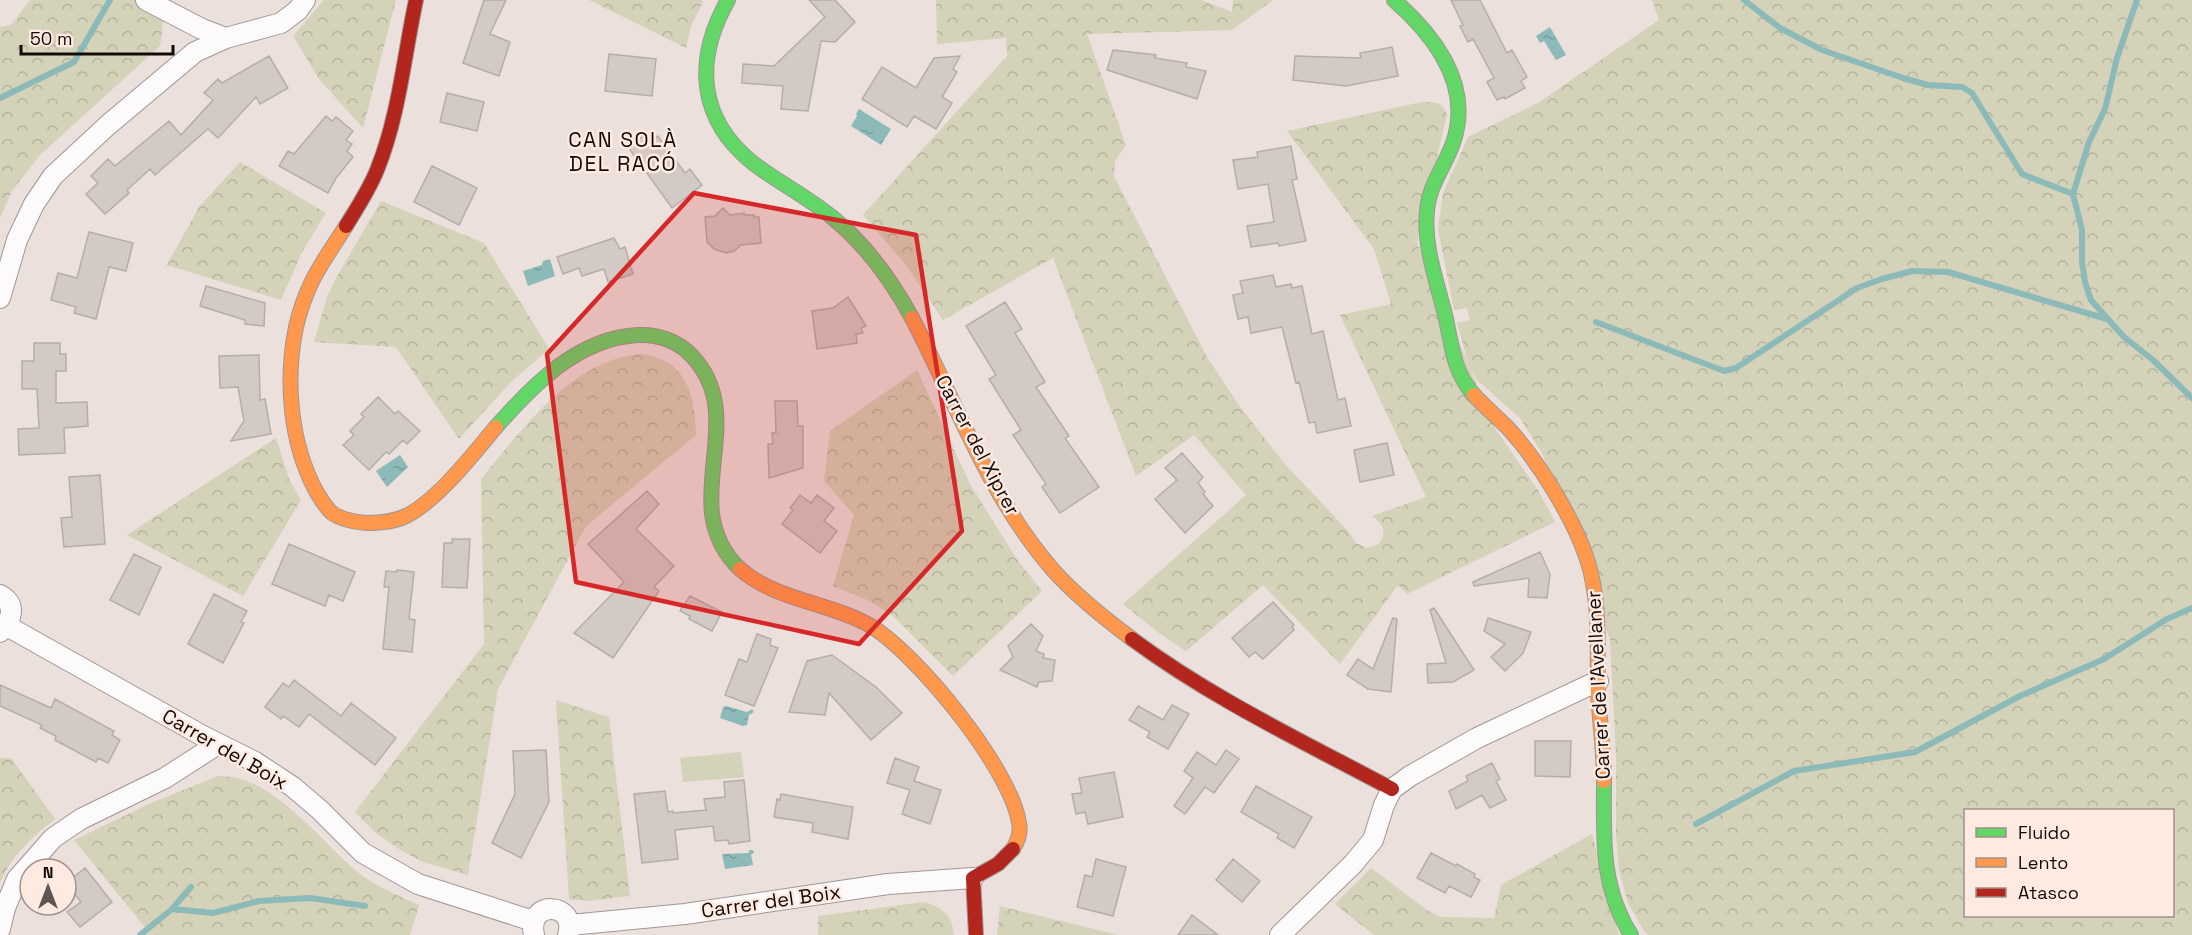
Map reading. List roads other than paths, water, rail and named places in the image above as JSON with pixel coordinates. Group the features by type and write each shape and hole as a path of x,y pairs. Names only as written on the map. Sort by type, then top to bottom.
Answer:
{"street":[{"path":"146,0 202,29 226,38"},
{"path":"0,298 17,240 34,204 53,176 108,125 195,52 226,38 281,23 298,10 305,0"},
{"path":"416,0 405,45 396,104 383,156 370,188 315,273 305,296 292,348 292,402 297,435 309,477 324,506 338,517 353,522 394,521 409,514 435,493 528,393 566,360 586,350 624,337 641,335 659,337 678,345 691,354 704,371 714,395 717,442 712,516 715,532 723,550 757,584 855,618 890,638 950,704 1013,796 1020,821 1018,839 1009,855 989,871 973,878 976,935"},
{"name":"Carrer del Xiprer","path":"728,0 720,14 708,49 706,74 708,99 727,138 742,156 839,222 876,261 914,322 1005,501 1044,559 1075,593 1162,660 1226,700 1392,789"},
{"name":"Carrer de l'Avellaner","path":"1394,0 1417,21 1445,55 1457,87 1458,122 1455,140 1439,170 1424,213 1428,242 1456,366 1467,387 1523,446 1580,543 1590,569 1595,592 1598,635 1603,837 1606,867 1610,892 1631,935"},
{"path":"0,595 6,598 11,608 11,617 4,629"},
{"name":"Carrer del Boix","path":"4,629 255,762 293,787 363,853 397,873 418,884 533,928"},
{"path":"1280,935 1338,880 1373,840 1384,805 1392,789 1476,738 1598,681"},
{"path":"0,929 5,908 17,879 53,838 81,819 165,778 218,744"},
{"name":"Carrer del Boix","path":"569,930 888,884 973,878"},
{"path":"533,928 542,911 554,909 565,915 569,930"}],"water":[{"path":"1550,27 1566,55 1556,60 1544,41 1540,43 1536,36"},
{"path":"859,109 891,129 881,145 851,126"},
{"path":"550,259 555,276 528,286 523,271 542,265 543,261"},
{"path":"400,455 408,467 387,487 376,471"},
{"path":"723,707 747,712 752,709 754,712 749,715 747,725 743,726 720,718"},
{"path":"749,850 753,850 754,853 751,854 753,865 725,869 722,854 749,853"}],"waterway":[{"path":"0,98 74,62 110,0"},
{"path":"1744,0 1780,28 1822,50 1928,85 1962,87 1972,93 2022,174 2073,194"},
{"path":"2073,194 2089,142 2105,109 2117,58 2137,0"},
{"path":"2073,194 2082,230 2082,262 2085,282 2091,300 2124,337 2153,360 2192,398"},
{"path":"1596,322 1724,371 1736,368 1857,288 1912,271 1948,272 2107,319"},
{"path":"1696,824 1794,771 1915,752 2020,696 2104,659 2167,619 2192,608"},
{"path":"140,935 172,909 191,887"},
{"path":"172,909 213,913 259,901 310,898 365,906"}],"district":[{"name":"CAN SOLÀ DEL RACÓ","path":"623,152"}]}
